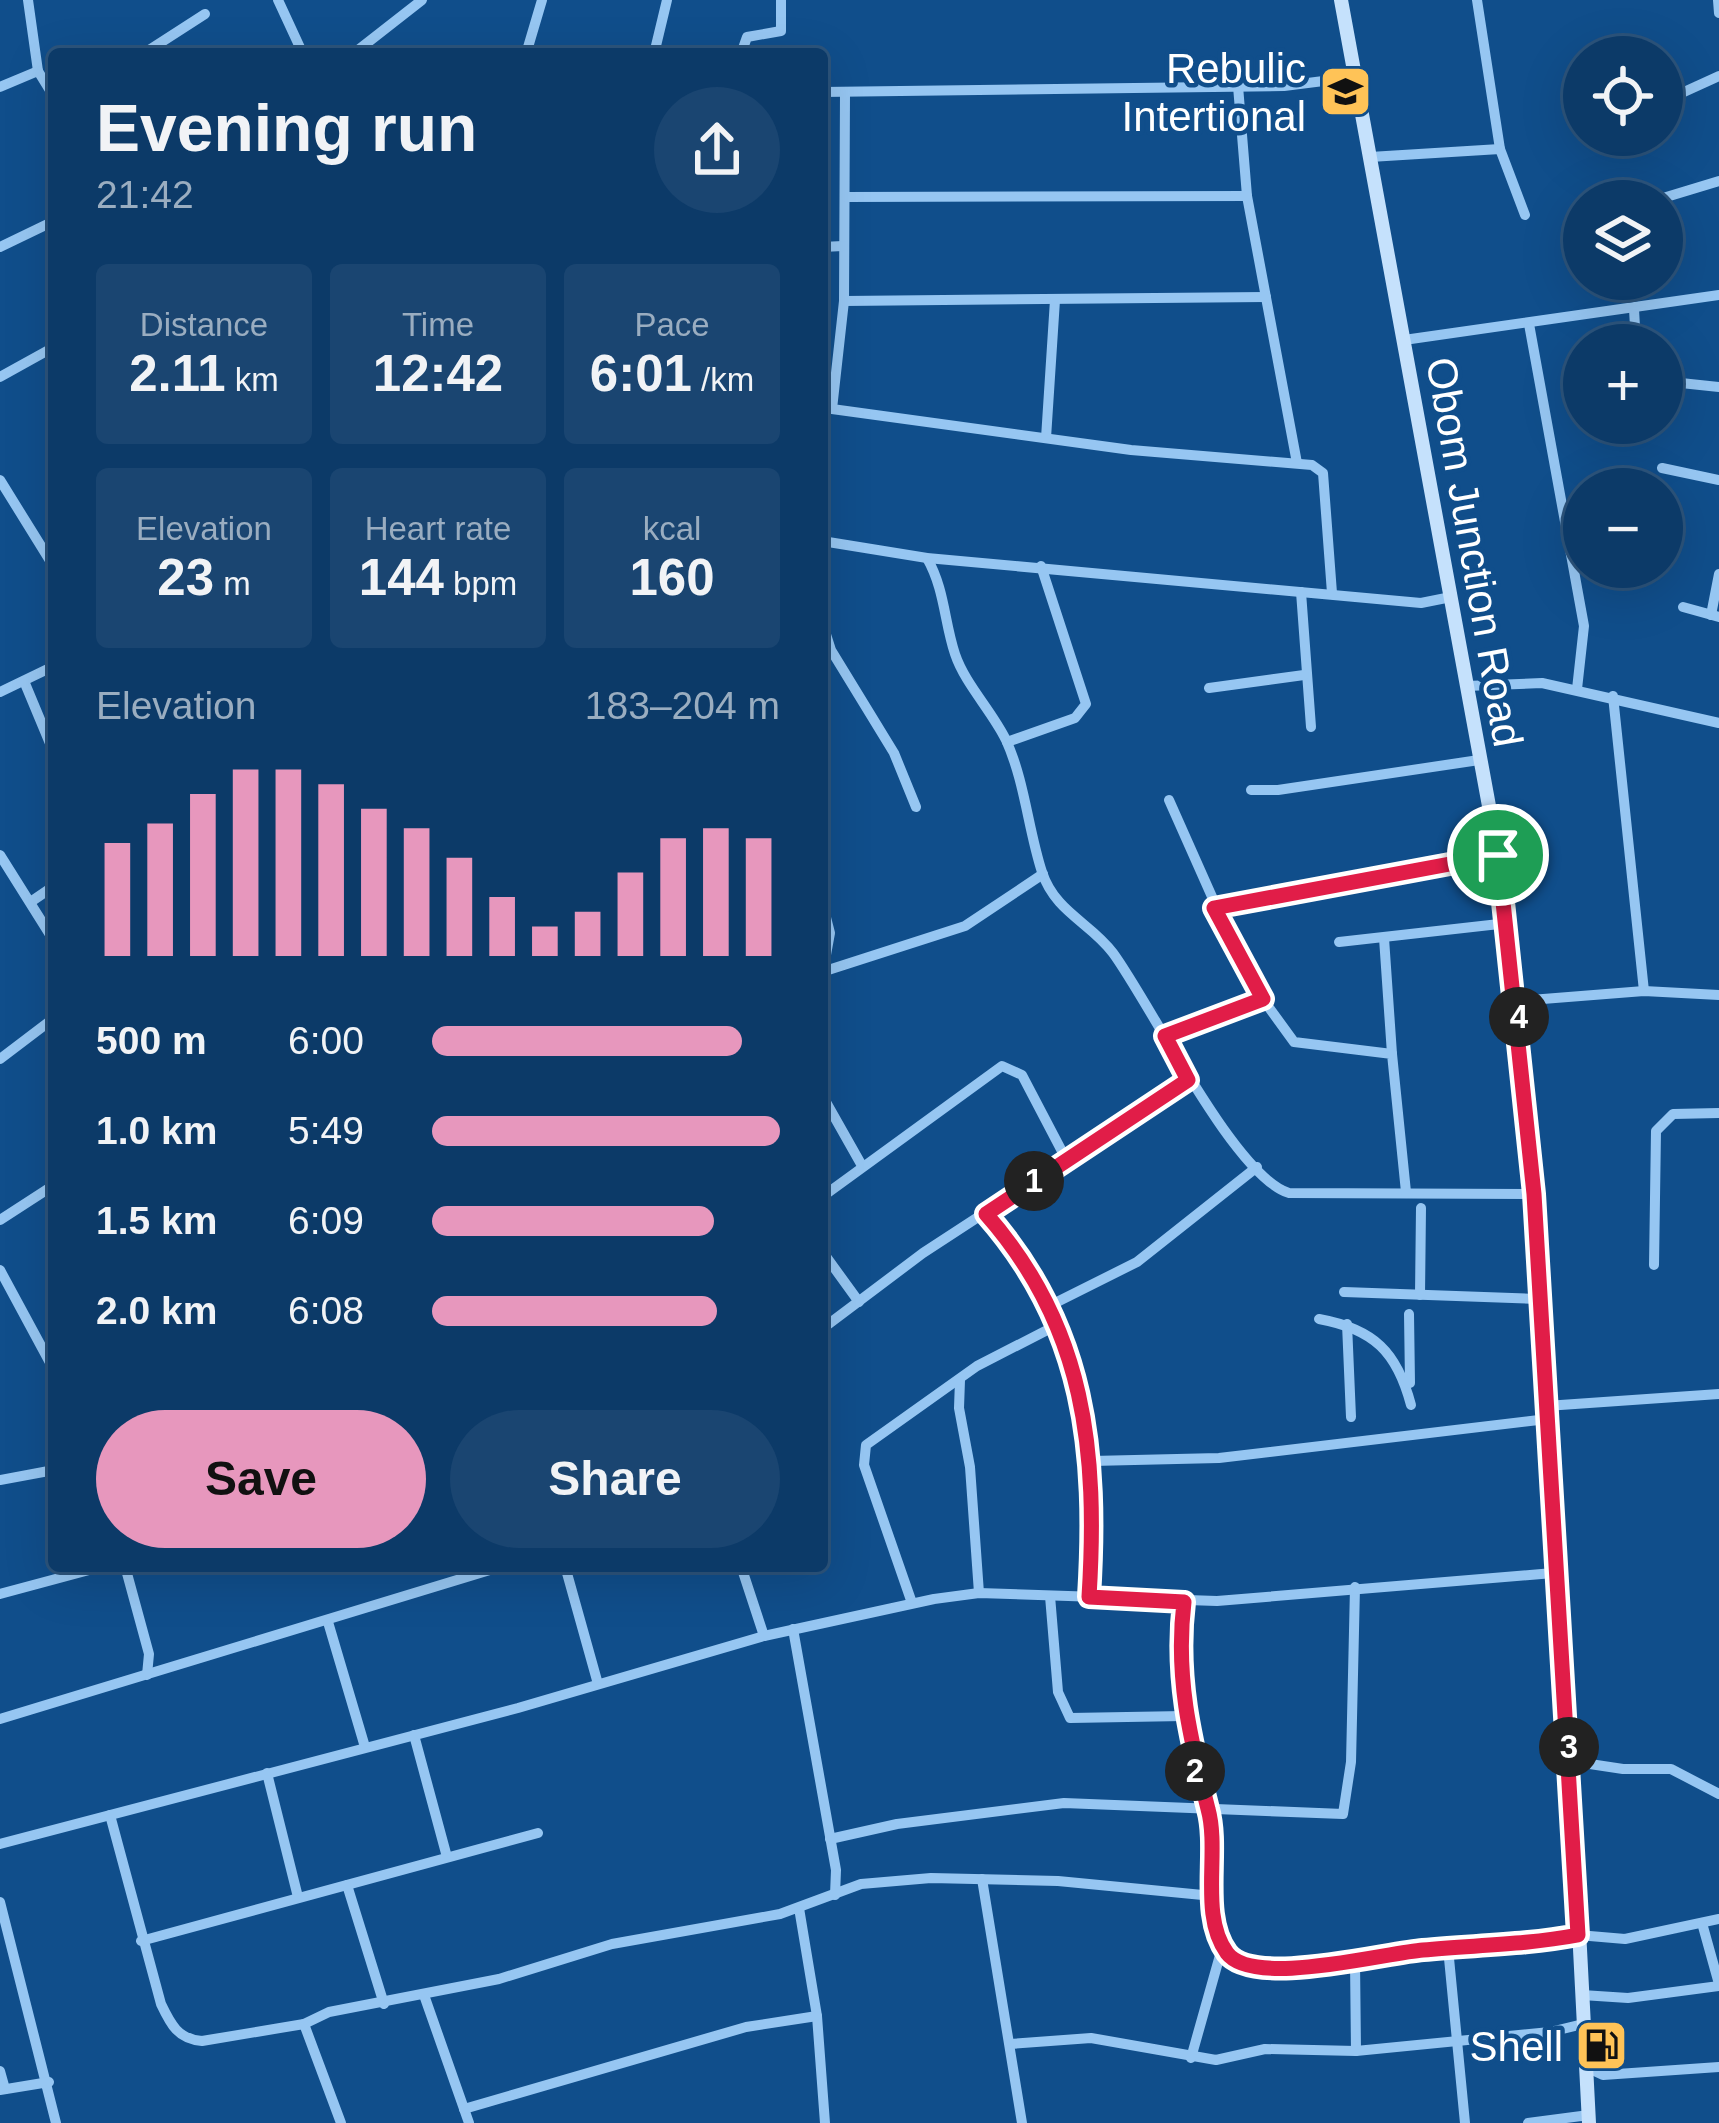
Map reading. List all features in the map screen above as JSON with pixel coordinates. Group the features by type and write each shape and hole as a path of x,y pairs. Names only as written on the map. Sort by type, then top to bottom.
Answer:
{"main road":[{"name":"Obom Junction Road","path":"1341,0 1508,923 1534,1194 1589,2119"}],"street":[{"path":"28,0 38,71 48,87"},
{"path":"278,0 300,48"},
{"path":"361,48 422,0"},
{"path":"528,48 542,0"},
{"path":"656,48 668,0"},
{"path":"743,48 747,37 781,32 781,0"},
{"path":"1477,0 1500,149 1525,214"},
{"path":"1718,0 1719,13"},
{"path":"151,48 205,14"},
{"path":"0,87 38,71"},
{"path":"1683,92 1719,76"},
{"path":"828,92 1238,86 1355,77"},
{"path":"1238,86 1247,196 1297,463"},
{"path":"845,92 844,301 832,409 1236,462 1297,463 1323,473 1331,593"},
{"path":"1370,158 1500,149"},
{"path":"1683,192 1719,182"},
{"path":"846,197 1247,196"},
{"path":"0,247 48,224"},
{"path":"828,247 843,246"},
{"path":"1404,340 1719,295"},
{"path":"844,301 1266,297"},
{"path":"1046,438 1055,300"},
{"path":"1634,309 1635,324"},
{"path":"1529,324 1582,607 1577,689"},
{"path":"0,377 48,350"},
{"path":"828,356 839,355"},
{"path":"1683,384 1719,387"},
{"path":"1662,467 1719,480"},
{"path":"0,480 48,557"},
{"path":"828,542 927,558 1421,603 1451,597"},
{"path":"927,558 948,611 953,651 1007,742 1043,874 1066,913 1107,945 1188,1080 1278,1190 1534,1194"},
{"path":"1007,742 1076,718 1085,704 1041,566"},
{"path":"1683,607 1715,616 1719,574"},
{"path":"1300,592 1311,727"},
{"path":"828,641 877,719 916,807"},
{"path":"828,654 831,650"},
{"path":"0,692 48,669"},
{"path":"1209,688 1304,675"},
{"path":"24,681 48,739"},
{"path":"1466,686 1542,682 1719,723"},
{"path":"1613,696 1634,854 1644,991"},
{"path":"1251,790 1478,760"},
{"path":"1169,800 1214,908 1263,999 1294,1042 1392,1054"},
{"path":"0,855 48,930"},
{"path":"1214,908 1498,855"},
{"path":"828,969 965,926 1043,874"},
{"path":"32,901 48,890"},
{"path":"1340,942 1508,923"},
{"path":"1384,938 1406,1192"},
{"path":"1517,1001 1644,991 1719,995"},
{"path":"1165,1036 1263,999"},
{"path":"0,1059 48,1023"},
{"path":"828,1192 1003,1066 1022,1075 1066,1159"},
{"path":"828,1325 1188,1080"},
{"path":"828,1105 862,1164"},
{"path":"1654,1265 1656,1131 1672,1114 1719,1113"},
{"path":"1047,1307 1137,1262 1257,1167"},
{"path":"0,1220 48,1188"},
{"path":"1420,1295 1421,1208"},
{"path":"986,1214 1057,1325 1079,1386 1092,1461 1089,1597"},
{"path":"828,1259 859,1302"},
{"path":"0,1270 48,1359"},
{"path":"1344,1292 1538,1299"},
{"path":"1408,1314 1411,1434"},
{"path":"1319,1318 1347,1324 1396,1359 1411,1405"},
{"path":"1347,1324 1351,1417"},
{"path":"912,1603 863,1454 866,1445 1016,1342 1057,1325"},
{"path":"961,1380 958,1408 970,1468 979,1593"},
{"path":"942,1393 958,1408"},
{"path":"1092,1461 1219,1458 1546,1412 1719,1394"},
{"path":"0,1480 48,1471"},
{"path":"0,1844 764,1636 912,1603 979,1593 1184,1602 1553,1574 1559,1567"},
{"path":"0,1594 82,1572"},
{"path":"127,1572 149,1654 147,1675"},
{"path":"0,1719 484,1572"},
{"path":"564,1572 598,1684"},
{"path":"743,1572 764,1636"},
{"path":"830,1839 898,1824 1064,1803 1336,1816 1348,1808 1355,1586"},
{"path":"1050,1596 1058,1692 1070,1718 1184,1716"},
{"path":"1184,1602 1184,1716 1210,1812 1213,1897 1228,1955 1245,1965 1355,1961 1448,1948 1511,1948 1578,1935 1624,1939 1719,1919"},
{"path":"328,1622 365,1747"},
{"path":"793,1629 836,1870 835,1895"},
{"path":"149,1654 166,1668"},
{"path":"414,1735 447,1857"},
{"path":"1570,1761 1671,1769 1719,1794"},
{"path":"267,1773 298,1897"},
{"path":"110,1815 160,2005 187,2039 304,2024 329,2012 384,2005 559,1963 612,1944 799,1908 861,1885 982,1879 1115,1883 1213,1897"},
{"path":"141,1941 538,1833"},
{"path":"836,1870 861,1885"},
{"path":"982,1879 1022,2123"},
{"path":"347,1885 384,2005"},
{"path":"0,1902 56,2123"},
{"path":"799,1908 817,2016 825,2123"},
{"path":"1582,1995 1628,1998 1719,1985 1702,1923"},
{"path":"1192,2058 1223,1944"},
{"path":"1448,1948 1466,2123"},
{"path":"0,1964 16,1959"},
{"path":"1355,1961 1356,2050"},
{"path":"424,1995 469,2123"},
{"path":"464,2109 746,2027 817,2016"},
{"path":"304,2024 341,2123"},
{"path":"1010,2044 1091,2038 1216,2060 1265,2049 1356,2050 1550,2032 1583,2024"},
{"path":"1588,2068 1603,2075 1719,2066"},
{"path":"0,2071 2,2090 49,2082"},
{"path":"1528,2123 1589,2119"}],"place":[{"name":"Rebulic Intertional","path":"1345,92"},
{"name":"Shell","path":"1602,2046"}],"route":[{"path":"1498,855 1534,1194 1578,1935 1511,1948 1418,1950 1310,1966 1245,1965 1228,1955 1218,1932 1210,1812 1194,1768 1184,1716 1180,1629 1184,1602 1089,1597 1092,1461 1079,1386 1057,1325 1022,1262 986,1214 1188,1080 1165,1036 1263,999 1214,908 1498,855"}]}
